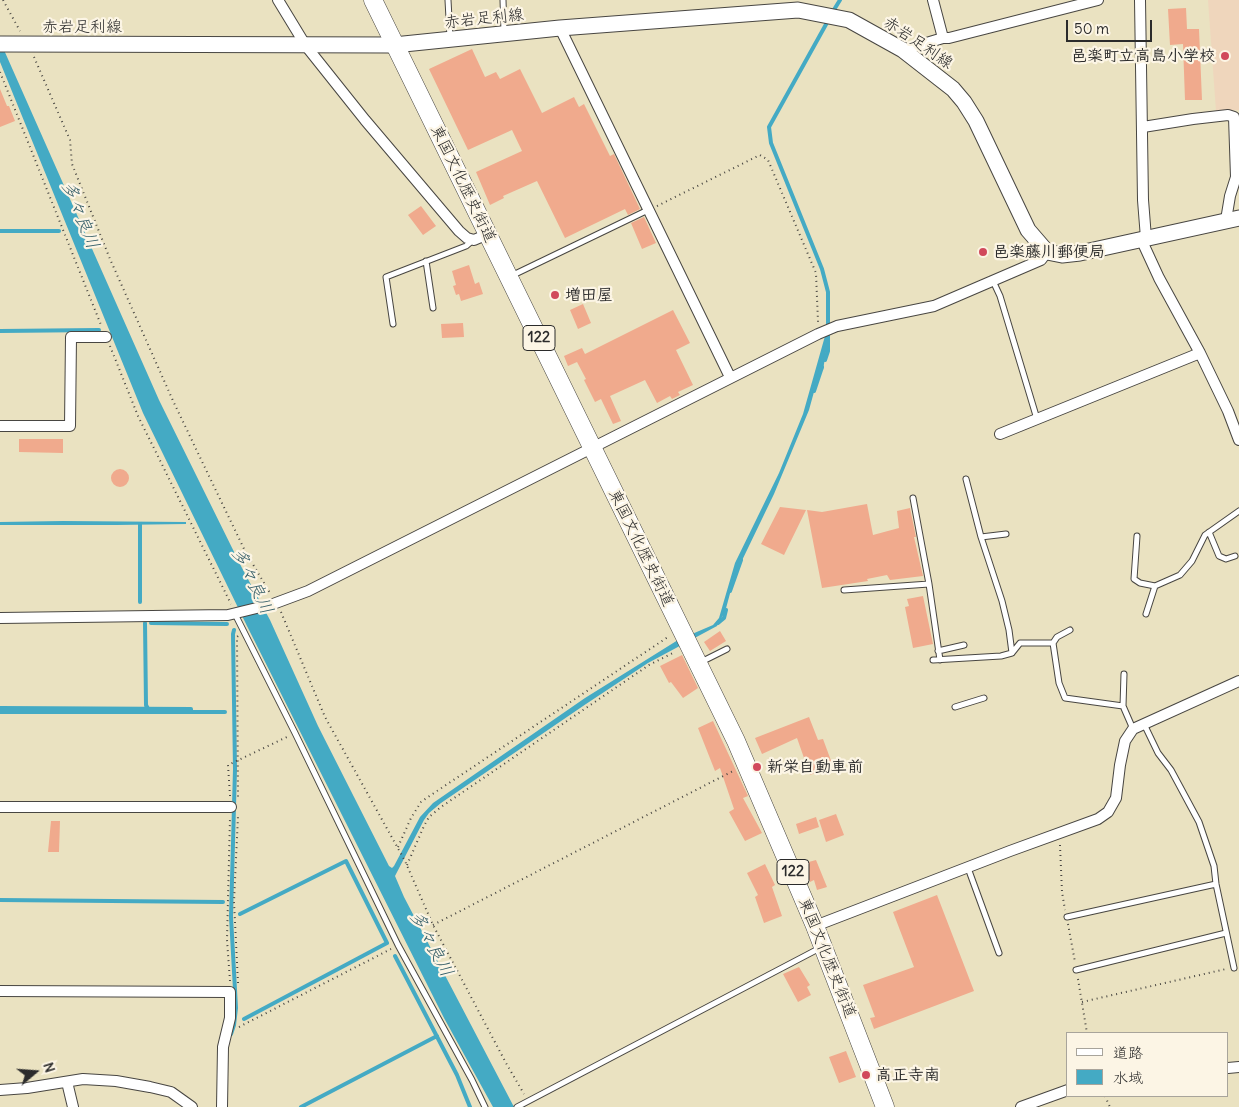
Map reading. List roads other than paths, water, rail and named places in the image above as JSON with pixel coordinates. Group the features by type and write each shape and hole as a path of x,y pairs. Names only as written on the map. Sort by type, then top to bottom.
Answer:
{"highway":[{"name":"東国文化歴史街道","path":"373,0 481,237 509,277 746,764 815,926 885,1107"}],"main road":[{"name":"赤岩足利線","path":"0,44 394,45 796,5 849,20 903,50 953,89 976,121 1028,230 1046,252"},
{"path":"1046,252 1062,255 1080,253 1233,219"}],"street":[{"path":"278,0 306,46 365,120 459,231 467,238 481,237"},
{"path":"933,0 943,38"},
{"path":"903,50 943,38 1098,0"},
{"path":"1140,0 1143,238 1159,278 1200,353 1228,411 1239,440"},
{"path":"560,28 730,377"},
{"path":"1143,127 1228,115 1234,117 1236,177 1230,196 1233,219"},
{"path":"0,618 198,616 237,613 275,603 308,591 592,446 818,334 837,326 934,306 1041,260 1046,252"},
{"path":"0,426 70,426 71,337 106,337"},
{"path":"1000,434 1200,353"},
{"path":"815,926 968,867 1098,820 1108,812 1116,798 1120,765 1126,741 1132,729 1239,681"},
{"path":"0,807 235,807"},
{"path":"0,991 234,991 223,1047 222,1107"},
{"path":"0,1090 27,1088 83,1079 116,1081 150,1086 171,1092 192,1107"},
{"path":"67,1082 73,1107"},
{"path":"1021,1107 1066,1091"}],"lane":[{"path":"448,0 450,40"},
{"path":"503,0 504,34"},
{"path":"509,277 648,210"},
{"path":"393,324 386,277 466,246 481,237"},
{"path":"426,261 433,308"},
{"path":"992,281 1000,296 1037,418"},
{"path":"966,479 981,537 1002,601 1012,653"},
{"path":"913,498 929,584 940,660"},
{"path":"1137,536 1134,579 1140,583 1154,586 1180,575 1192,561 1205,535 1239,511"},
{"path":"1209,532 1219,556 1226,559 1235,556"},
{"path":"981,537 1006,534"},
{"path":"844,590 929,584"},
{"path":"1146,614 1154,586"},
{"path":"237,613 244,632 398,945 485,1107"},
{"path":"932,660 1001,656 1012,653 1020,643 1053,642 1070,630"},
{"path":"1053,642 1059,683 1065,698 1123,706"},
{"path":"938,651 964,645"},
{"path":"698,664 728,649"},
{"path":"1124,674 1123,706 1132,729"},
{"path":"956,707 984,698"},
{"path":"1144,724 1158,753 1171,770 1199,822 1214,866 1216,884 1234,968"},
{"path":"968,867 999,953"},
{"path":"1067,917 1216,884"},
{"path":"1076,970 1226,934"},
{"path":"517,1107 823,946"}],"water":[{"path":"0,41 159,400 242,568 270,620 318,726 389,866 392,868 420,817 433,803 585,698 678,640 713,625 719,618 735,563 779,473 803,414 825,336 829,334 823,370 820,370 809,410 774,494 735,575 725,612 717,626 648,663 441,803 424,820 395,876 404,897 514,1107 493,1107 444,1018 247,626 143,413 0,62"},
{"path":"0,522 186,522 186,524 0,525"}],"waterway":[{"path":"832,13 840,0"},
{"path":"828,328 828,292 822,269 771,143 769,127 829,19"},
{"path":"0,231 59,231"},
{"path":"0,331 99,330"},
{"path":"825,360 828,351 828,335"},
{"path":"814,391 822,367"},
{"path":"140,524 140,602"},
{"path":"730,591 741,560"},
{"path":"718,623 724,618 726,610"},
{"path":"145,623 146,705 148,709"},
{"path":"151,623 227,624"},
{"path":"231,1034 236,1008 231,917 235,769 234,630"},
{"path":"0,708 191,709 191,712"},
{"path":"0,712 225,712"},
{"path":"240,914 346,861 387,943 244,1019"},
{"path":"0,900 223,902"},
{"path":"395,956 457,1075 470,1107"},
{"path":"301,1107 437,1036"}],"place":[{"name":"邑楽町立高島小学校","path":"1225,56"},
{"name":"邑楽藤川郵便局","path":"983,252"},
{"name":"増田屋","path":"555,295"},
{"name":"新栄自動車前","path":"757,767"},
{"name":"高正寺南","path":"866,1075"}],"water label":[{"name":"多々良川","path":"80,215"},
{"name":"多々良川","path":"252,581"},
{"name":"多々良川","path":"431,944"}]}
